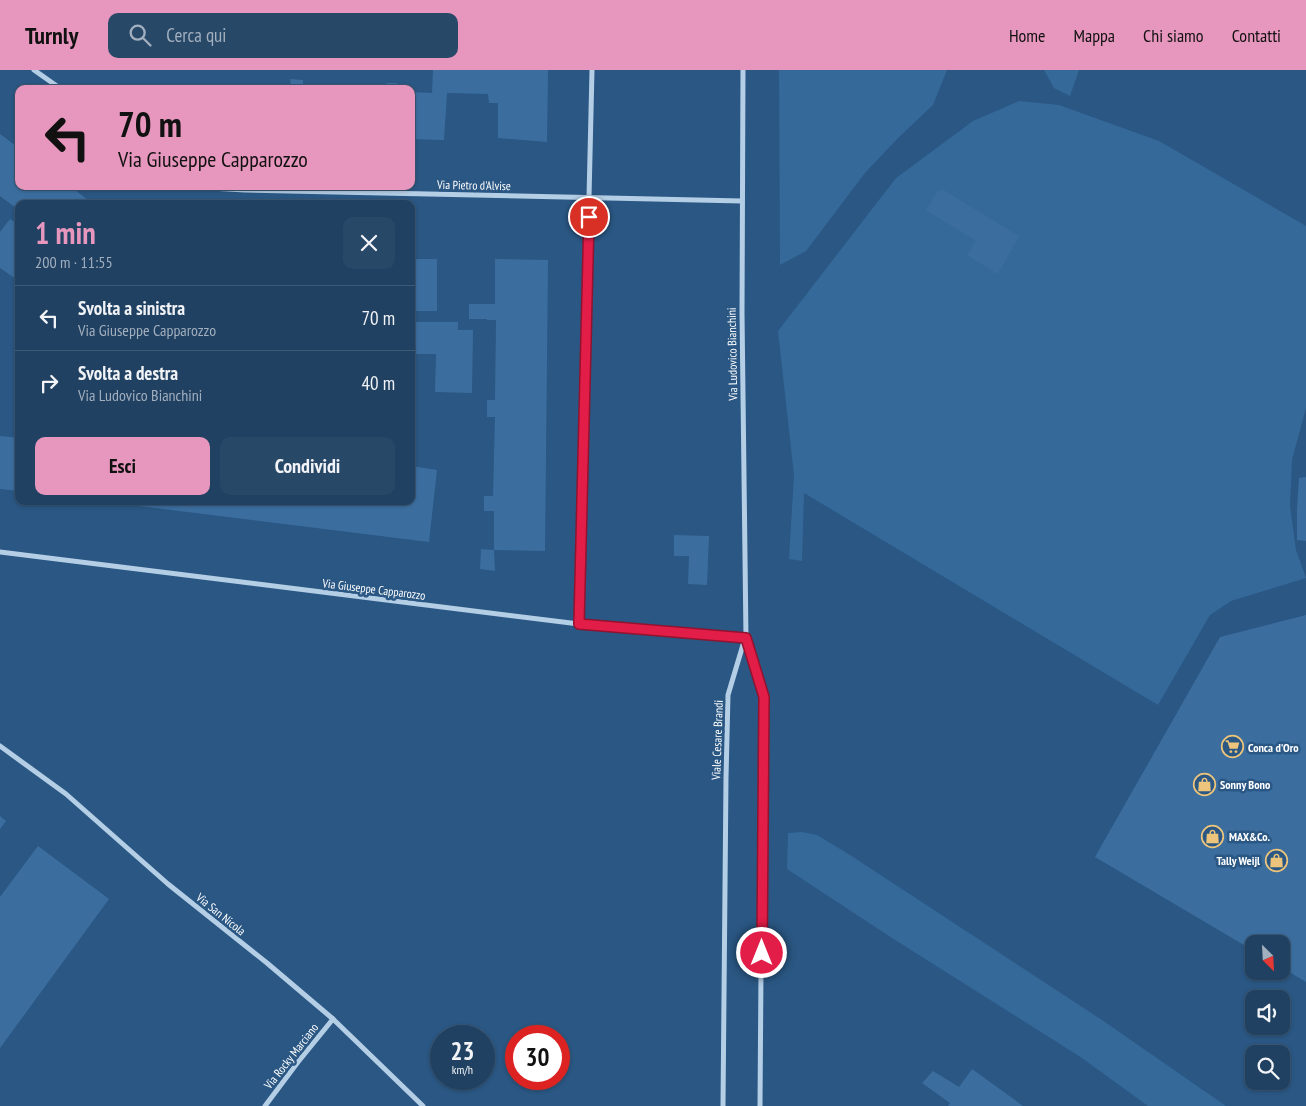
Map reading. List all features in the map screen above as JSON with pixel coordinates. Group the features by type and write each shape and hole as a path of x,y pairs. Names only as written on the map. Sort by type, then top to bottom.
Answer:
{"street":[{"path":"34,70 55,85"},
{"path":"579,624 592,70"},
{"name":"Via Ludovico Bianchini","path":"743,70 742,313 746,638"},
{"name":"Via Pietro d'Alvise","path":"245,190 742,201"},
{"name":"Via Giuseppe Capparozzo","path":"0,552 579,624 746,638"},
{"path":"746,638 764,697 760,1106"},
{"name":"Viale Cesare Brandi","path":"723,1106 728,694 746,638"},
{"name":"Via San Nicola","path":"0,746 66,794 168,884 333,1020 423,1106"},
{"name":"Via Rocky Marciano","path":"265,1106 333,1020"}],"shaded area":[{"path":"779,70 947,70 933,105 865,173 806,251 780,265"},
{"path":"1044,70 1079,70 1070,96 1054,88"},
{"path":"1019,101 1059,105 1159,141 1306,226 1306,408 1292,460 1290,506 1296,550 1306,578 1231,601 1210,615 1158,705 804,493 802,561 789,559 794,475 778,331 896,178 973,121"},
{"path":"802,832 817,835 850,855 1102,1020 1226,1106 1148,1106 1082,1058 787,869 788,833"}],"building":[{"path":"433,70 548,70 547,142 498,138 498,103 489,103 488,94 447,93 444,140 415,139 415,92 432,93"},
{"path":"290,79 303,80 303,85 291,85"},
{"path":"386,83 397,83 397,85 386,85"},
{"path":"0,134 15,145 15,190 75,190 88,200 15,200 15,207 0,196"},
{"path":"942,189 1019,236 998,274 967,255 976,241 926,210 938,190 940,192"},
{"path":"10,219 15,222 15,278 0,268 0,232"},
{"path":"415,259 437,259 437,311 415,311"},
{"path":"495,259 548,260 545,551 494,550 494,511 484,511 484,496 493,496 495,417 487,417 487,400 495,400 496,320 469,319 469,304 495,304"},
{"path":"415,322 458,322 458,330 473,330 472,393 435,392 436,354 415,354"},
{"path":"0,436 15,438 15,491 0,489"},
{"path":"415,467 437,470 429,542 139,506 415,505"},
{"path":"1306,477 1306,541 1297,540 1297,510 1299,478"},
{"path":"674,535 709,536 707,585 688,584 689,556 674,556"},
{"path":"481,549 494,550 495,571 480,569"},
{"name":"Conca d'Oro","path":"1306,615 1306,982 1290,972 1290,935 1245,935 1245,946 1095,857 1220,637"},
{"path":"0,816 6,821 0,829"},
{"path":"38,846 109,899 0,1048 0,897"},
{"path":"972,1069 1023,1106 948,1106 950,1103 922,1083 933,1071 959,1087"}],"place":[{"name":"Conca d'Oro","path":"1232,747"},
{"name":"Sonny Bono","path":"1204,784"},
{"name":"MAX&Co.","path":"1213,836"},
{"name":"Tally Weijl","path":"1276,860"}],"route":[{"path":"589,217 579,624 746,638 764,697 762,953"}]}
